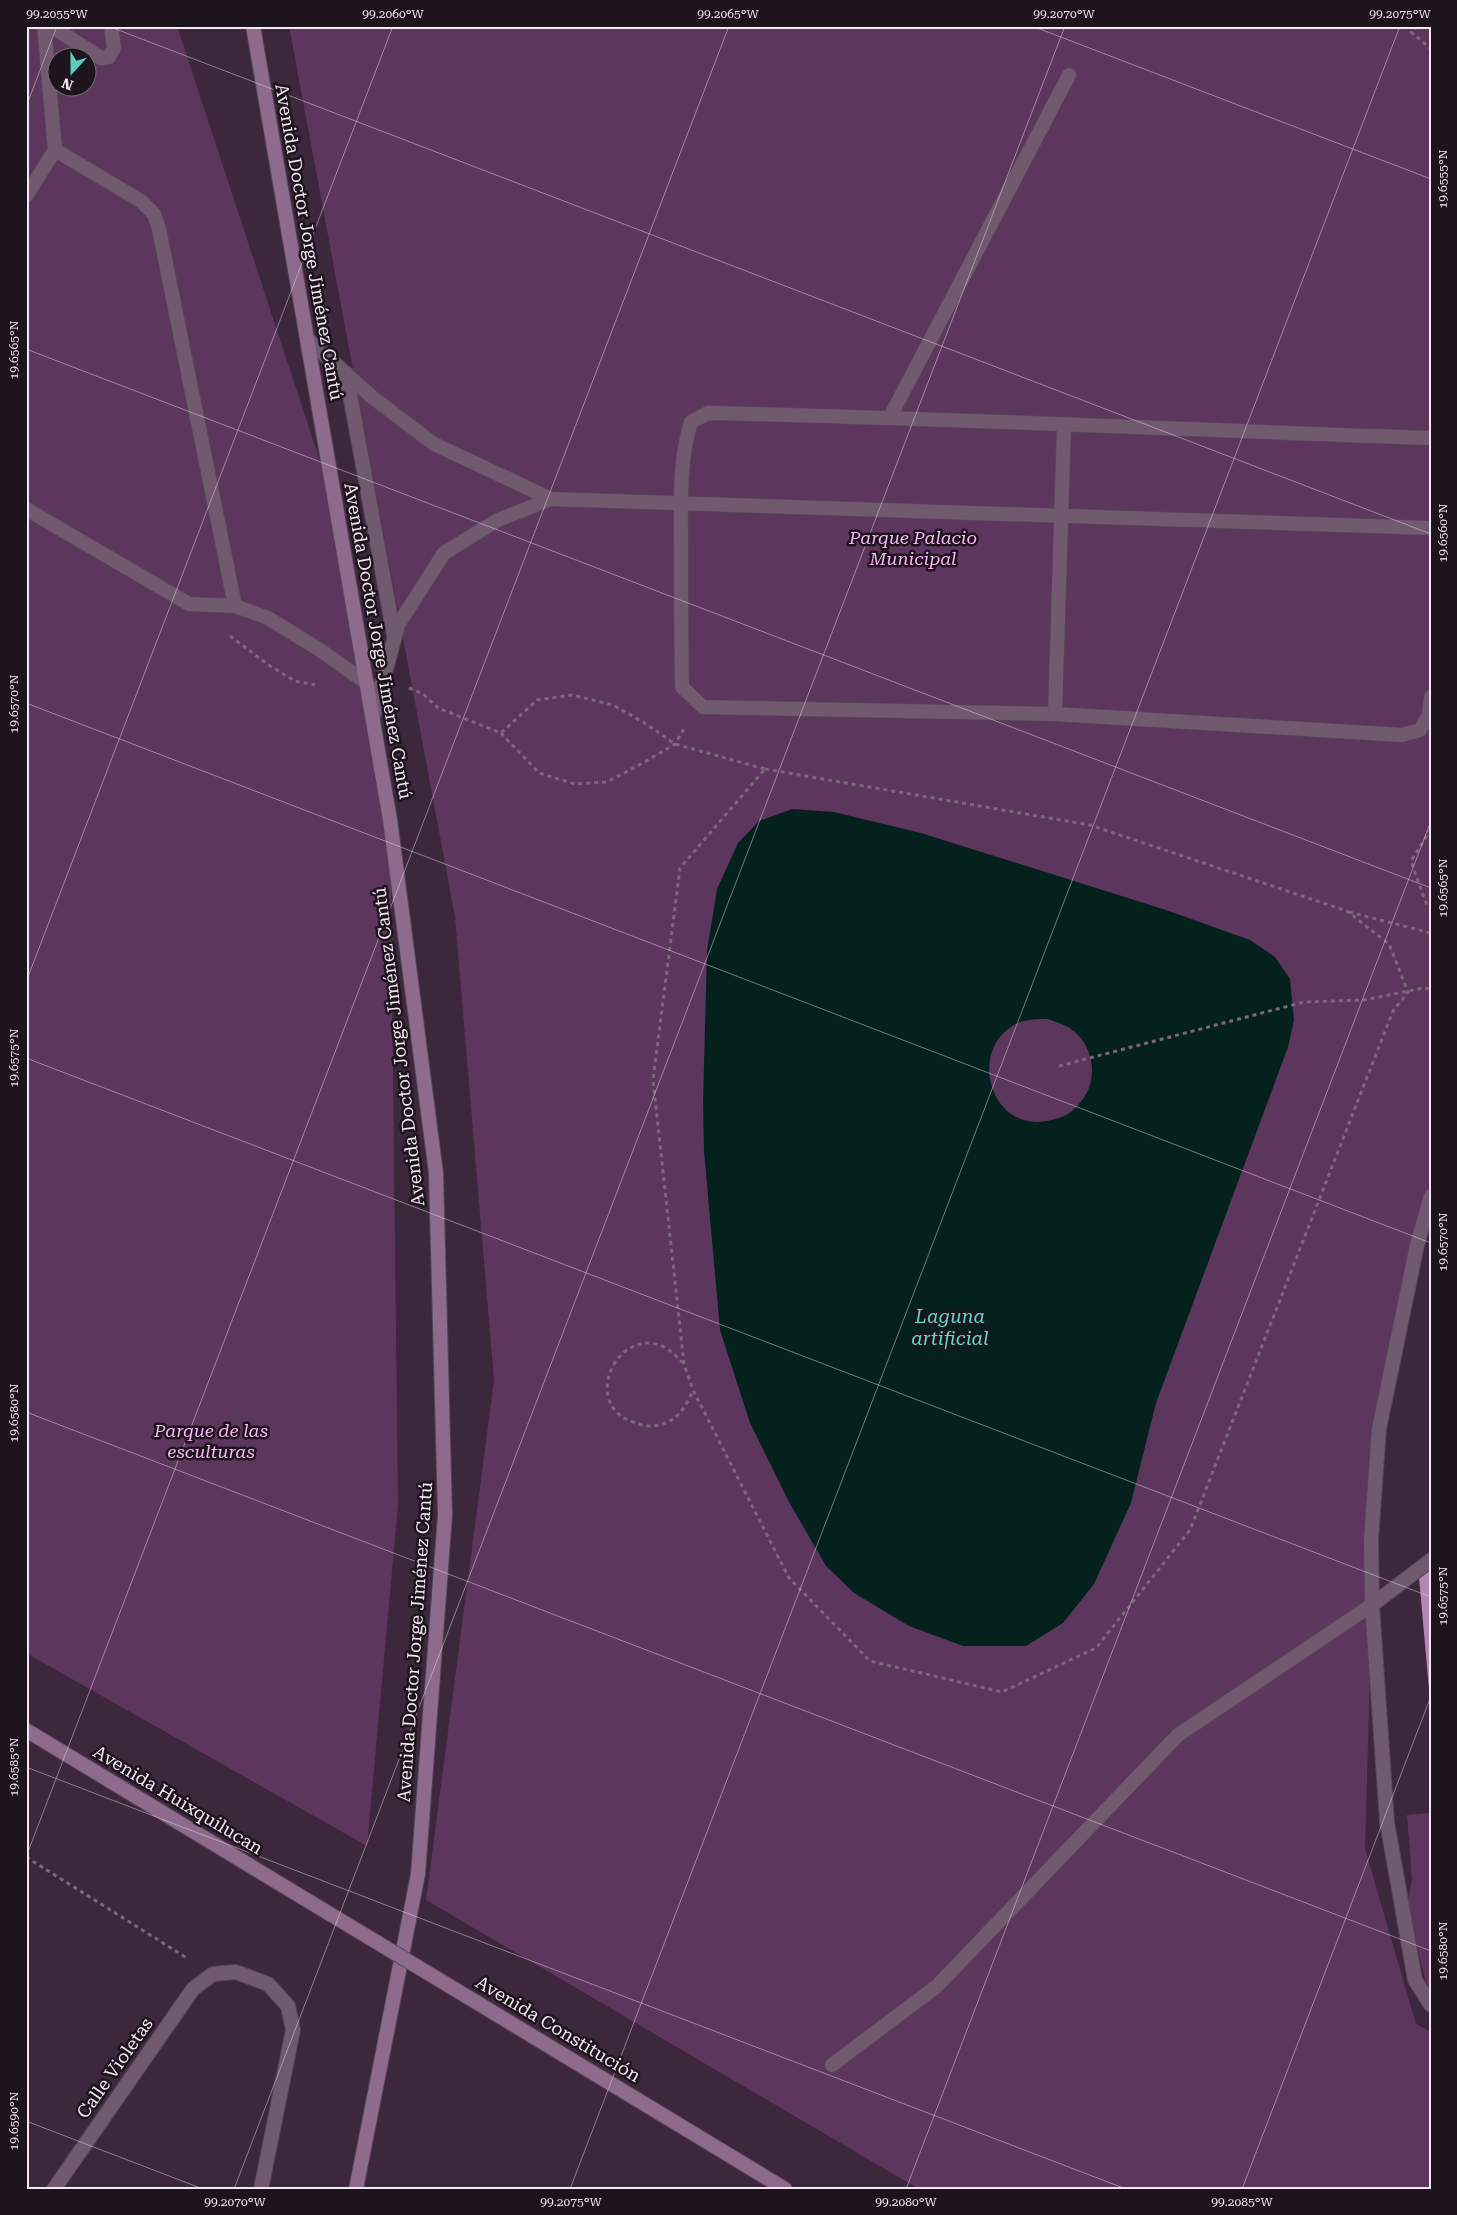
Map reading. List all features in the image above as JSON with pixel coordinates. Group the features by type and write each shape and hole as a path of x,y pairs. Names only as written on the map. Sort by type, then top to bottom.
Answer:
{"main road":[{"name":"Avenida Doctor Jorge Jiménez Cantú","path":"253,26 390,820 436,1173 445,1515 418,1874 356,2189"},
{"name":"Avenida Huixquilucan","path":"26,1730 310,1902"},
{"name":"Avenida Constitución","path":"310,1902 785,2189"}],"street":[{"path":"26,196 55,150 44,26"},
{"path":"50,26 101,58 108,58 114,48 112,26"},
{"path":"890,417 1069,75"},
{"path":"55,150 141,201 154,214 163,248 235,606"},
{"path":"307,339 372,397 434,444 551,499"},
{"path":"346,373 394,638"},
{"path":"1431,438 1064,426 890,417 708,413 691,422 685,442 681,503 682,687 703,706 1055,714 1402,735 1420,730 1429,714 1431,698"},
{"path":"1055,714 1064,426"},
{"path":"373,717 398,625 444,553 498,520 551,499 1431,528"},
{"path":"26,509 173,597 189,604 235,606 268,618 320,650 368,684"},
{"path":"1431,1196 1424,1247 1379,1429 1371,1539 1372,1605 1386,1822 1415,1980 1431,2005"},
{"path":"832,2065 937,1986 1178,1735 1372,1605 1431,1560"},
{"path":"213,1974 236,1972 268,1984 288,2006 292,2030 261,2189"},
{"name":"Calle Violetas","path":"54,2189 193,1989 213,1974"}],"path":[{"path":"1417,26 1411,32 1431,49"},
{"path":"209,606 217,625 248,651 295,681 315,685"},
{"path":"404,686 423,694 438,708 501,733 539,773 575,784 607,782 675,744"},
{"path":"501,733 537,700 572,694 613,706 643,722 675,744 765,769 1090,825 1347,911 1431,933"},
{"path":"765,769 680,868 653,1080 684,1364 693,1390 789,1578 870,1661 1002,1692 1096,1648 1190,1530 1393,1011 1408,992"},
{"path":"1431,829 1411,861 1426,903 1431,904"},
{"path":"1347,911 1389,944 1408,992"},
{"path":"1059,1066 1304,1002 1364,1000 1423,988 1431,989"},
{"path":"684,1364 672,1352 658,1344 641,1344 628,1350 616,1359 609,1373 607,1388 610,1404 621,1416 636,1424 651,1426 667,1424 680,1414 688,1404 693,1390"},
{"path":"26,1857 213,1974"}],"green space":[{"name":"Parque de las esculturas","path":"26,26 177,26 338,516 390,813 398,1505 367,1846 26,1653"},
{"name":"Parque Palacio Municipal","path":"289,26 1431,26 1431,1190 1390,1362 1372,1605 1365,1849 1416,2024 1431,2032 1431,2189 919,2189 426,1900 494,1380 455,917"},
{"path":"1431,1813 1431,1989 1426,1983 1407,1906 1412,1880 1407,1815"}],"water":[{"name":"Laguna artificial","path":"792,809 834,812 921,833 1166,910 1250,940 1275,957 1290,979 1294,1020 1288,1047 1156,1403 1131,1503 1094,1584 1063,1623 1026,1646 963,1646 909,1626 854,1593 826,1566 789,1502 750,1423 720,1330 704,1151 703,1103 707,951 717,889 738,843 759,821","holes":["1048,1019 1071,1029 1084,1043 1091,1060 1091,1079 1085,1096 1076,1108 1068,1114 1046,1121 1027,1121 1012,1114 1000,1102 992,1087 989,1070 992,1053 1000,1038 1014,1025 1031,1020"]}],"building":[{"path":"1431,1566 1431,1689 1429,1689 1419,1577"}]}
